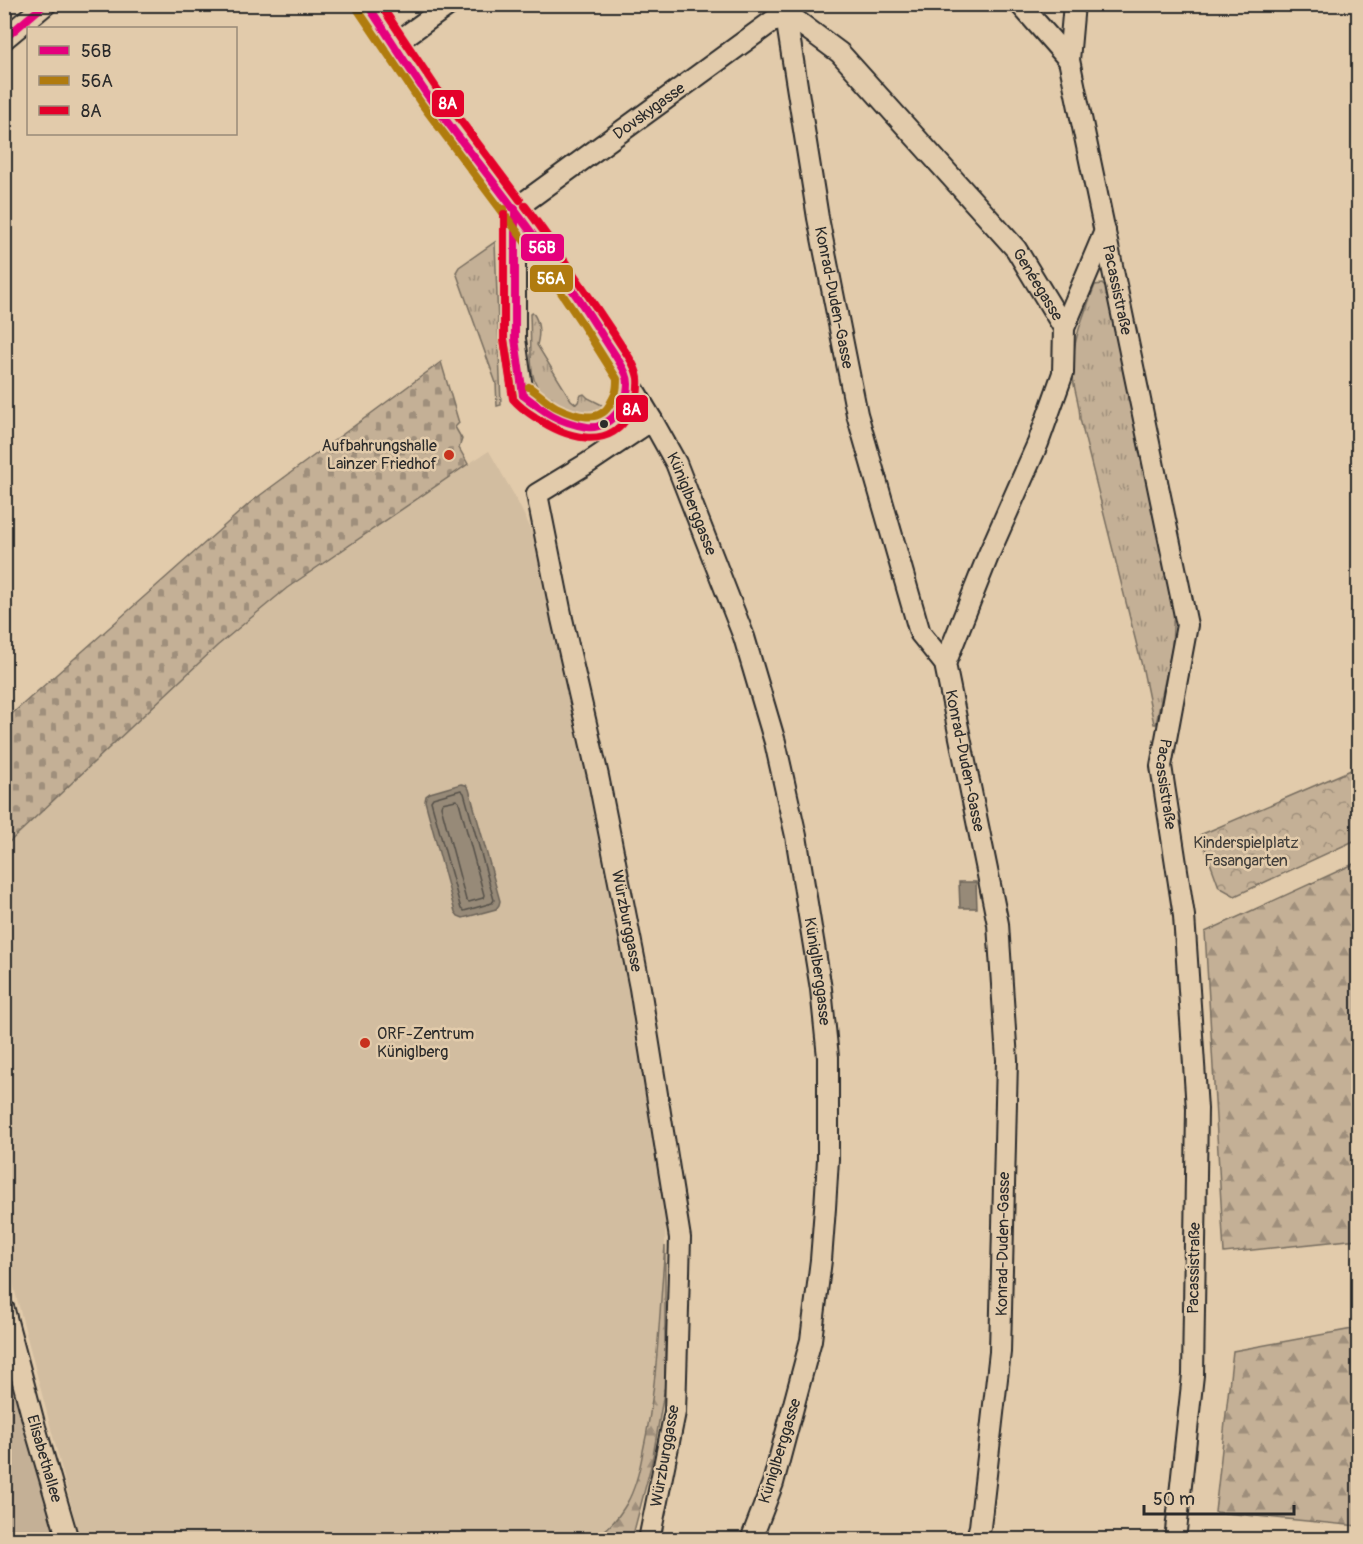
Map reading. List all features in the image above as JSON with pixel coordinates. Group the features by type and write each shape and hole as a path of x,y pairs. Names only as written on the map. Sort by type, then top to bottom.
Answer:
{"street":[{"path":"4,39 46,4"},
{"path":"367,4 429,97 555,264 590,316 652,420"},
{"path":"393,45 450,4"},
{"path":"1020,4 1070,60"},
{"name":"Pacassistraße","path":"1074,4 1070,60 1187,624 1161,766 1184,916 1197,1109 1193,1375 1175,1539"},
{"name":"Dovskygasse","path":"515,209 784,8"},
{"name":"Genéegasse","path":"784,8 840,54 1016,249 1064,328 1063,373 1038,443 988,556 945,664"},
{"name":"Konrad-Duden-Gasse","path":"784,8 818,218 857,414 920,633 945,664 998,924 1007,1060 1000,1352 980,1527 976,1539"},
{"path":"515,209 515,339 523,395 550,416 590,428 605,425 618,414 628,391 627,376"},
{"path":"1064,328 1105,231"},
{"name":"Würzburggasse","path":"649,1539 675,1412 680,1238 640,988 598,776 562,619 537,494 652,420"},
{"name":"Küniglberggasse","path":"652,420 676,464 744,637 775,742 796,836 821,989 828,1057 828,1159 821,1260 812,1340 773,1483 751,1539"},
{"name":"Elisabethallee","path":"4,1310 68,1539"}],"shaded area":[{"path":"489,451 539,545 570,674 667,1194 653,1392 637,1480 628,1502 611,1527 594,1540 80,1539 5,1253 4,846 217,646 287,588"}],"green space":[{"path":"495,242 501,405 497,406 496,383 456,272 459,267"},
{"path":"1102,284 1106,288 1174,607 1172,647 1156,724 1154,724 1143,670 1080,419 1074,382 1074,353 1079,330 1095,285"},
{"path":"533,313 539,329 537,345 571,400 576,404 584,394 602,405 596,414 575,416 566,413 550,403 538,388 531,364 530,314"},
{"path":"441,362 459,423 455,427 462,439 459,448 468,464 287,588 217,646 5,846 5,720 251,502"},
{"name":"Kinderspielplatz Fasangarten","path":"1358,767 1358,839 1235,896 1219,887 1200,835"},
{"path":"1358,862 1358,1239 1224,1253 1205,932"},
{"path":"665,1246 665,1387 652,1462 632,1539 594,1539 612,1523 627,1503 639,1471 655,1375"},
{"path":"5,1321 64,1539 5,1539"},
{"path":"1358,1328 1358,1526 1215,1512 1233,1351"}],"water":[{"path":"461,784 466,785 469,789 500,901 496,909 463,918 455,912 425,801 426,796 430,793"},
{"path":"959,882 976,882 977,908 960,908"}],"transit line":[{"name":"56B","path":"4,39 45,4"},
{"name":"56B","path":"367,4 428,96 571,288 621,364 628,382 627,392 619,410 613,418 596,427 577,425 560,419 523,395"},
{"name":"8A","path":"380,4 437,89 520,200"},
{"name":"56A","path":"358,10 421,103 546,270 617,379 616,391 607,409 594,416 579,415 563,410 529,387"},
{"name":"8A","path":"504,214 504,339 513,399 526,411 547,424 572,435 586,438 610,433 621,425 634,405 638,387 636,372 614,334 525,206"},
{"name":"56A","path":"504,209 504,339 513,396"},
{"name":"56B","path":"515,209 515,339 523,395"}],"place":[{"name":"Aufbahrungshalle Lainzer Friedhof","path":"449,455"},
{"name":"ORF-Zentrum Küniglberg","path":"365,1043"}]}
